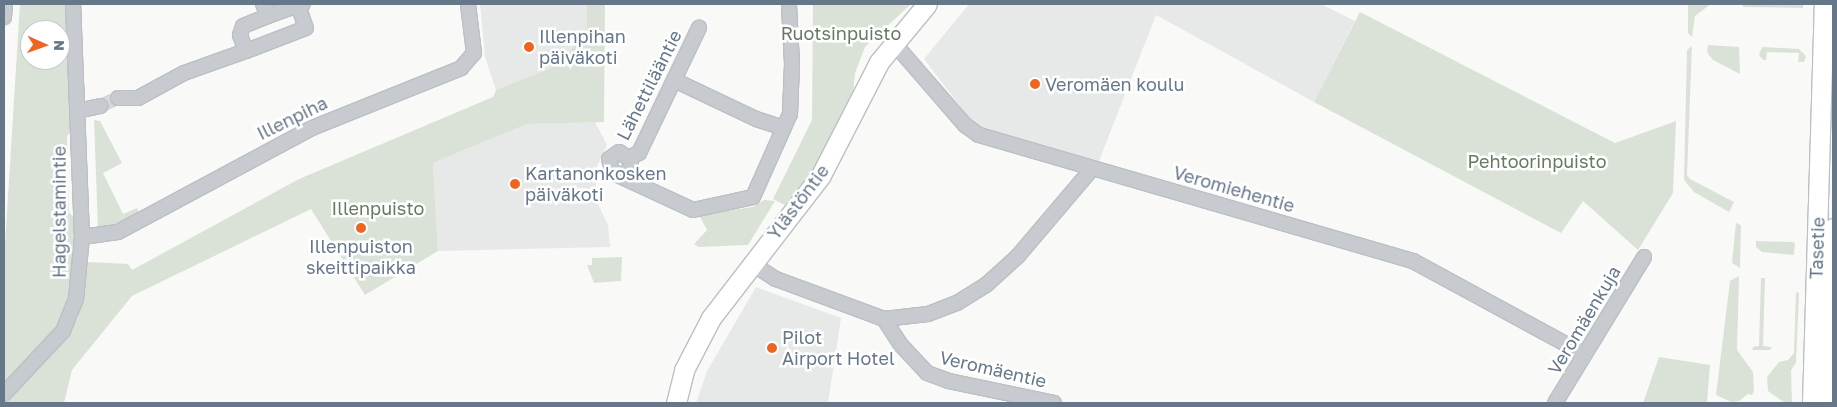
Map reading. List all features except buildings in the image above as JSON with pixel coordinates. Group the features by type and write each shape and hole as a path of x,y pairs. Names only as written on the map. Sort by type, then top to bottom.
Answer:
{"main road":[{"name":"Ylästöntie","path":"676,403 684,370 711,318 752,262 821,176 893,42 927,4"},
{"name":"Tasetie","path":"1812,403 1828,39 1827,14"},
{"name":"Tasetie","path":"1828,403 1833,228"}],"street":[{"path":"4,17 5,4"},
{"name":"Hagelstamintie","path":"4,394 52,345 70,318 76,299 82,237 73,4"},
{"name":"Illenpiha","path":"82,237 118,232 312,128 461,68 474,53 468,4"},
{"name":"Lähettilääntie","path":"699,28 639,153 630,157 619,152 609,159 611,170 693,210 753,197 790,114 789,4"},
{"path":"118,98 138,98 184,73 246,51 306,28 301,5 266,10 244,26 240,35 246,51"},
{"name":"Veromiehentie","path":"893,42 964,125 979,135 1091,170 1413,261 1584,354"},
{"path":"674,80 756,120 784,128"},
{"path":"77,111 100,106"},
{"name":"Lähettilääntie","path":"622,175 631,168 630,157"},
{"path":"752,262 776,279 884,319 928,314 958,303 986,285 1018,256 1091,170"},
{"name":"Veromäenkuja","path":"1556,403 1644,257"},
{"name":"Veromäentie","path":"884,319 901,345 927,373 949,381 1054,403"}],"shaded area":[{"name":"Illenpihan päiväkoti","path":"480,4 587,4 587,33 555,66 496,90 485,57"},
{"name":"Veromäen koulu","path":"969,4 1321,4 1355,21 1314,102 1156,15 1099,161 976,127 924,59"},
{"name":"Kartanonkosken päiväkoti","path":"595,122 607,145 596,169 596,200 608,225 610,247 438,251 433,163 527,124"},
{"path":"756,287 841,318 828,403 696,403 707,371"}],"green space":[{"path":"20,4 68,4 69,20 20,20 20,70 70,70 70,68 72,131 67,136 69,212 75,219 76,236 73,288 60,325 4,383 4,260"},
{"name":"Illenpuisto","path":"587,4 605,4 604,122 527,124 433,163 438,251 365,295 311,209 132,296 72,370 64,403 9,403 7,400 63,342 78,318 88,262 128,264 132,270 299,179 493,97 496,90 555,66 587,33"},
{"name":"Ruotsinpuisto","path":"813,4 911,4 865,47 855,73 853,96 820,160 785,205 773,199 812,120"},
{"path":"1688,4 1711,4 1695,16 1692,37 1688,33"},
{"path":"1743,4 1803,4 1803,8 1743,7"},
{"name":"Pehtoorinpuisto","path":"1360,12 1615,143 1676,121 1673,193 1638,250 1583,201 1561,233 1314,102"},
{"path":"1708,45 1739,47 1740,74 1713,60 1707,52"},
{"path":"1692,46 1687,175 1690,179 1734,202 1729,212 1694,192 1684,180 1687,50"},
{"path":"1762,47 1799,49 1806,56 1804,62 1798,62 1799,53 1767,52 1766,60 1763,60 1759,55"},
{"path":"94,120 100,121 122,163 103,173 123,214 137,208 139,214 118,225 98,229"},
{"path":"764,200 775,201 748,245 699,247 694,244 707,230 699,215 753,207"},
{"path":"1736,223 1741,225 1740,268 1732,263"},
{"path":"1756,241 1795,243 1794,255 1762,252 1756,247"},
{"path":"622,257 621,281 594,283 587,265 592,265 592,258"},
{"path":"1739,276 1737,350 1753,372 1754,391 1752,395 1748,394 1739,401 1731,402 1716,395 1730,281"},
{"path":"1761,278 1765,278 1763,346 1772,347 1770,350 1752,350 1753,347 1759,346"},
{"path":"1796,292 1799,293 1796,363 1791,370 1792,403 1785,403 1768,391 1767,377 1779,362 1788,360 1794,353"},
{"path":"1659,357 1710,365 1707,403 1643,403"}],"tunnel":[{"path":"100,106 118,98"}],"place":[{"name":"Illenpihan päiväkoti","path":"529,47"},
{"name":"Veromäen koulu","path":"1035,84"},
{"name":"Kartanonkosken päiväkoti","path":"515,184"},
{"name":"Illenpuiston skeittipaikka","path":"361,228"},
{"name":"Pilot Airport Hotel","path":"772,348"}]}
